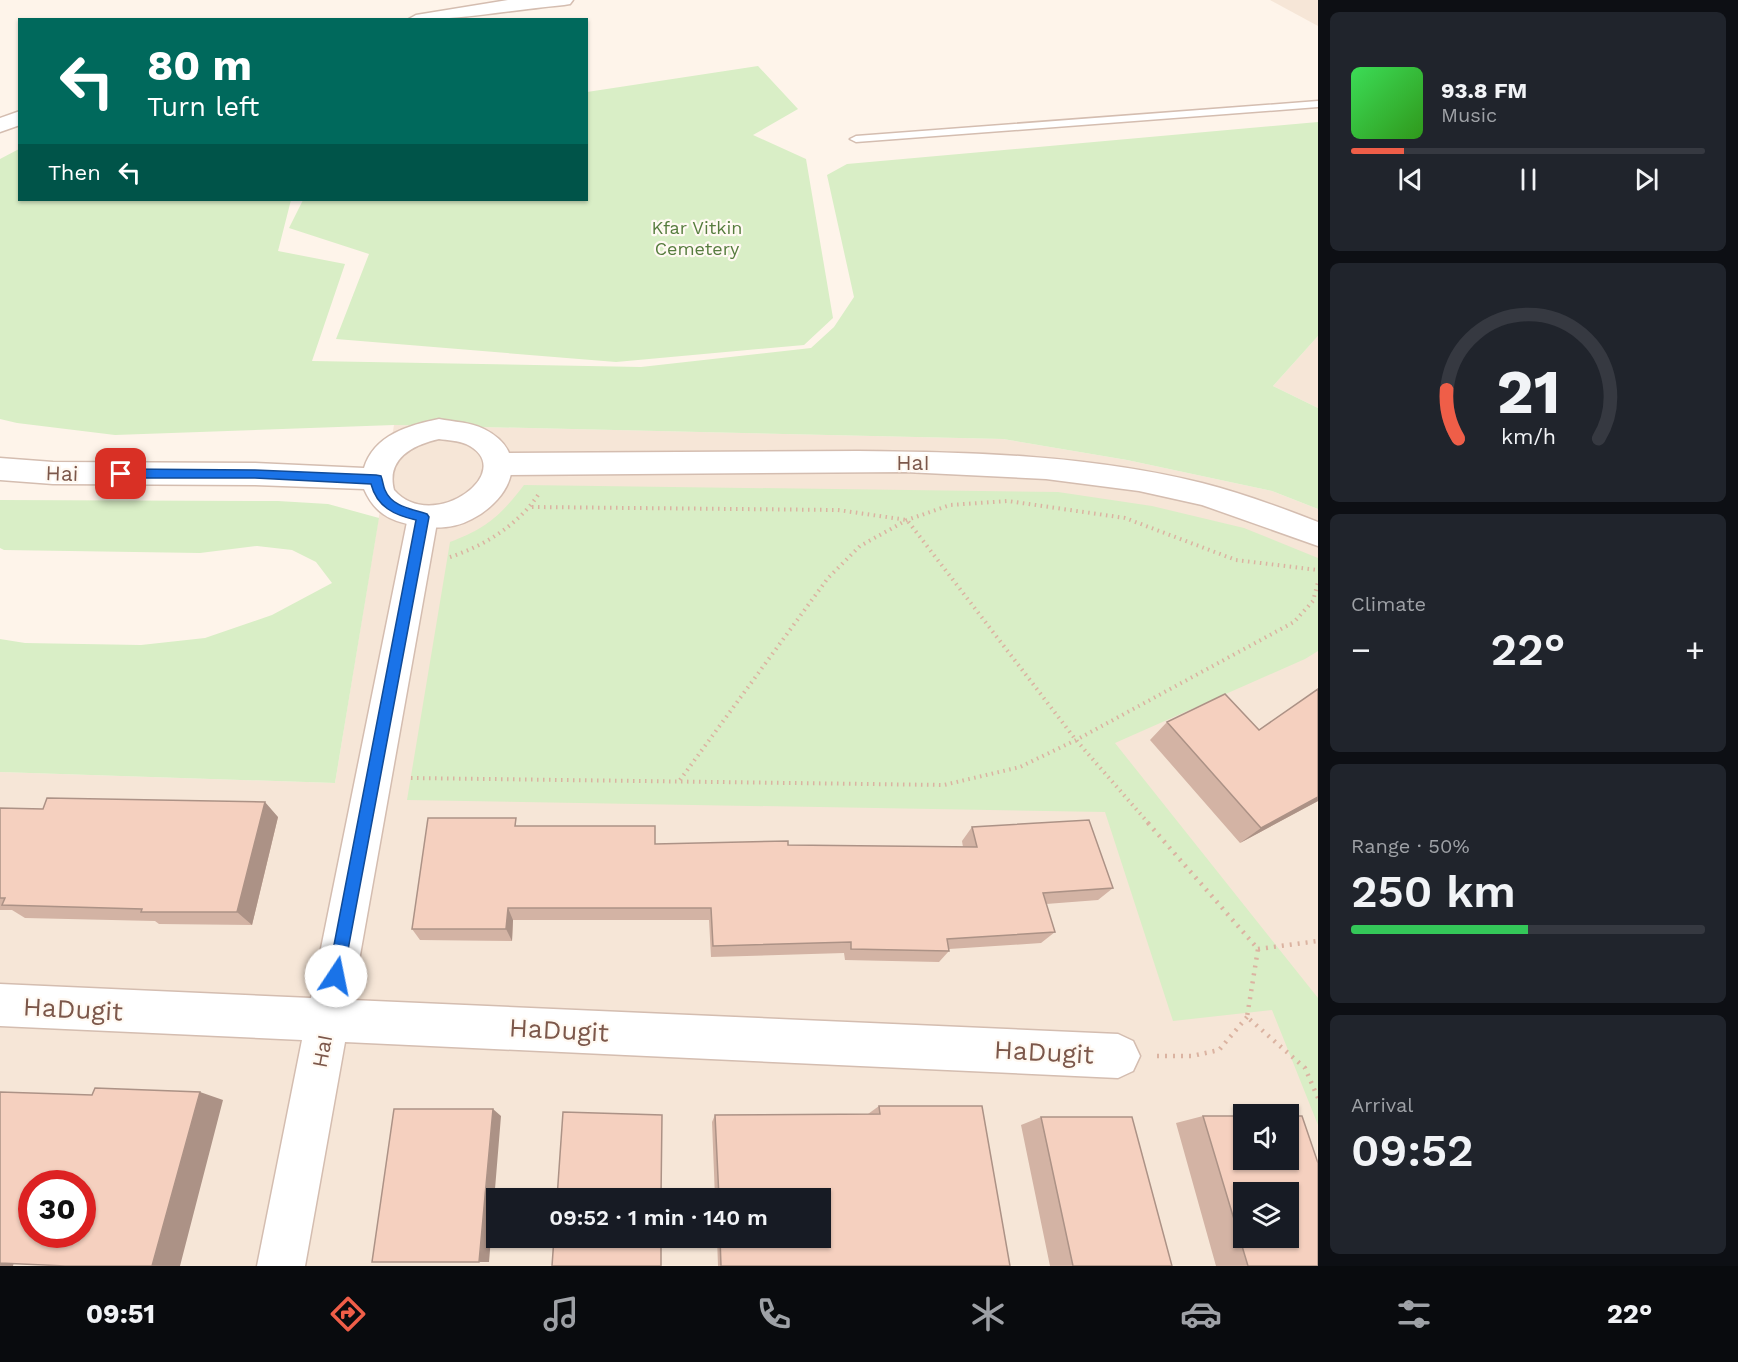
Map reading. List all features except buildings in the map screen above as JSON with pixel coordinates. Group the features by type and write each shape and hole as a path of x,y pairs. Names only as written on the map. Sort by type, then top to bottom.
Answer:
{"street":[{"path":"428,18 481,8 564,0"},
{"path":"0,126 18,118"},
{"path":"440,429 459,429 476,434 489,444 499,464 500,470 496,484 486,497 472,507 453,514 423,517 400,511 387,503 379,492 376,479 379,465 388,451 403,440 420,432 440,429"},
{"name":"HaI","path":"499,464 912,462 1042,466 1109,475 1185,490 1250,508 1318,534"},
{"name":"Hai","path":"0,469 53,473 255,474 376,479"},
{"name":"HaI","path":"281,1266 423,517"},
{"name":"HaDugit","path":"0,1005 1118,1056"}],"lane":[{"path":"856,139 1318,104"}],"path":[{"path":"680,780 828,578 860,546 907,520 950,505 1018,502 1125,518 1236,560 1318,570"},
{"path":"532,507 838,510 872,513 907,520 1076,740 1258,948"},
{"path":"374,778 944,784 1020,767 1076,740 1294,622 1313,601 1318,582"},
{"path":"1258,948 1318,941"},
{"path":"1118,1056 1192,1056 1219,1050 1246,1017 1258,948"},
{"path":"1246,1017 1305,1068 1318,1098"}],"shaded area":[{"path":"1270,0 1318,0 1318,26"},
{"path":"1318,336 1318,408 1273,386"},
{"path":"394,425 1003,439 1127,460 1272,491 1318,509 1318,1266 0,1266 0,772 335,783"}],"green space":[{"name":"Kfar Vitkin Cemetery","path":"758,66 798,109 753,135 806,159 833,318 804,345 616,362 336,339 369,254 289,228 302,201 588,201 588,92"},
{"path":"1318,122 1318,336 1273,386 1318,408 1318,509 1272,491 1127,460 1003,439 394,425 115,435 0,419 0,159 18,150 18,201 291,201 278,251 345,264 312,361 641,367 811,348 834,327 854,297 827,175 847,164"},
{"path":"524,485 1058,492 1152,506 1244,528 1318,558 1318,651 1305,659 1115,743 1318,998 1318,1125 1272,1010 1173,1021 1105,812 407,800 450,542 474,532 492,520"},
{"path":"0,500 278,501 328,504 379,518 335,783 0,772 0,639 25,643 141,645 205,638 272,615 332,583 316,562 292,550 257,546 200,553 4,550 0,548"}],"route":[{"path":"121,474 255,474 376,479 379,492 387,503 400,511 423,517 336,976"}]}
